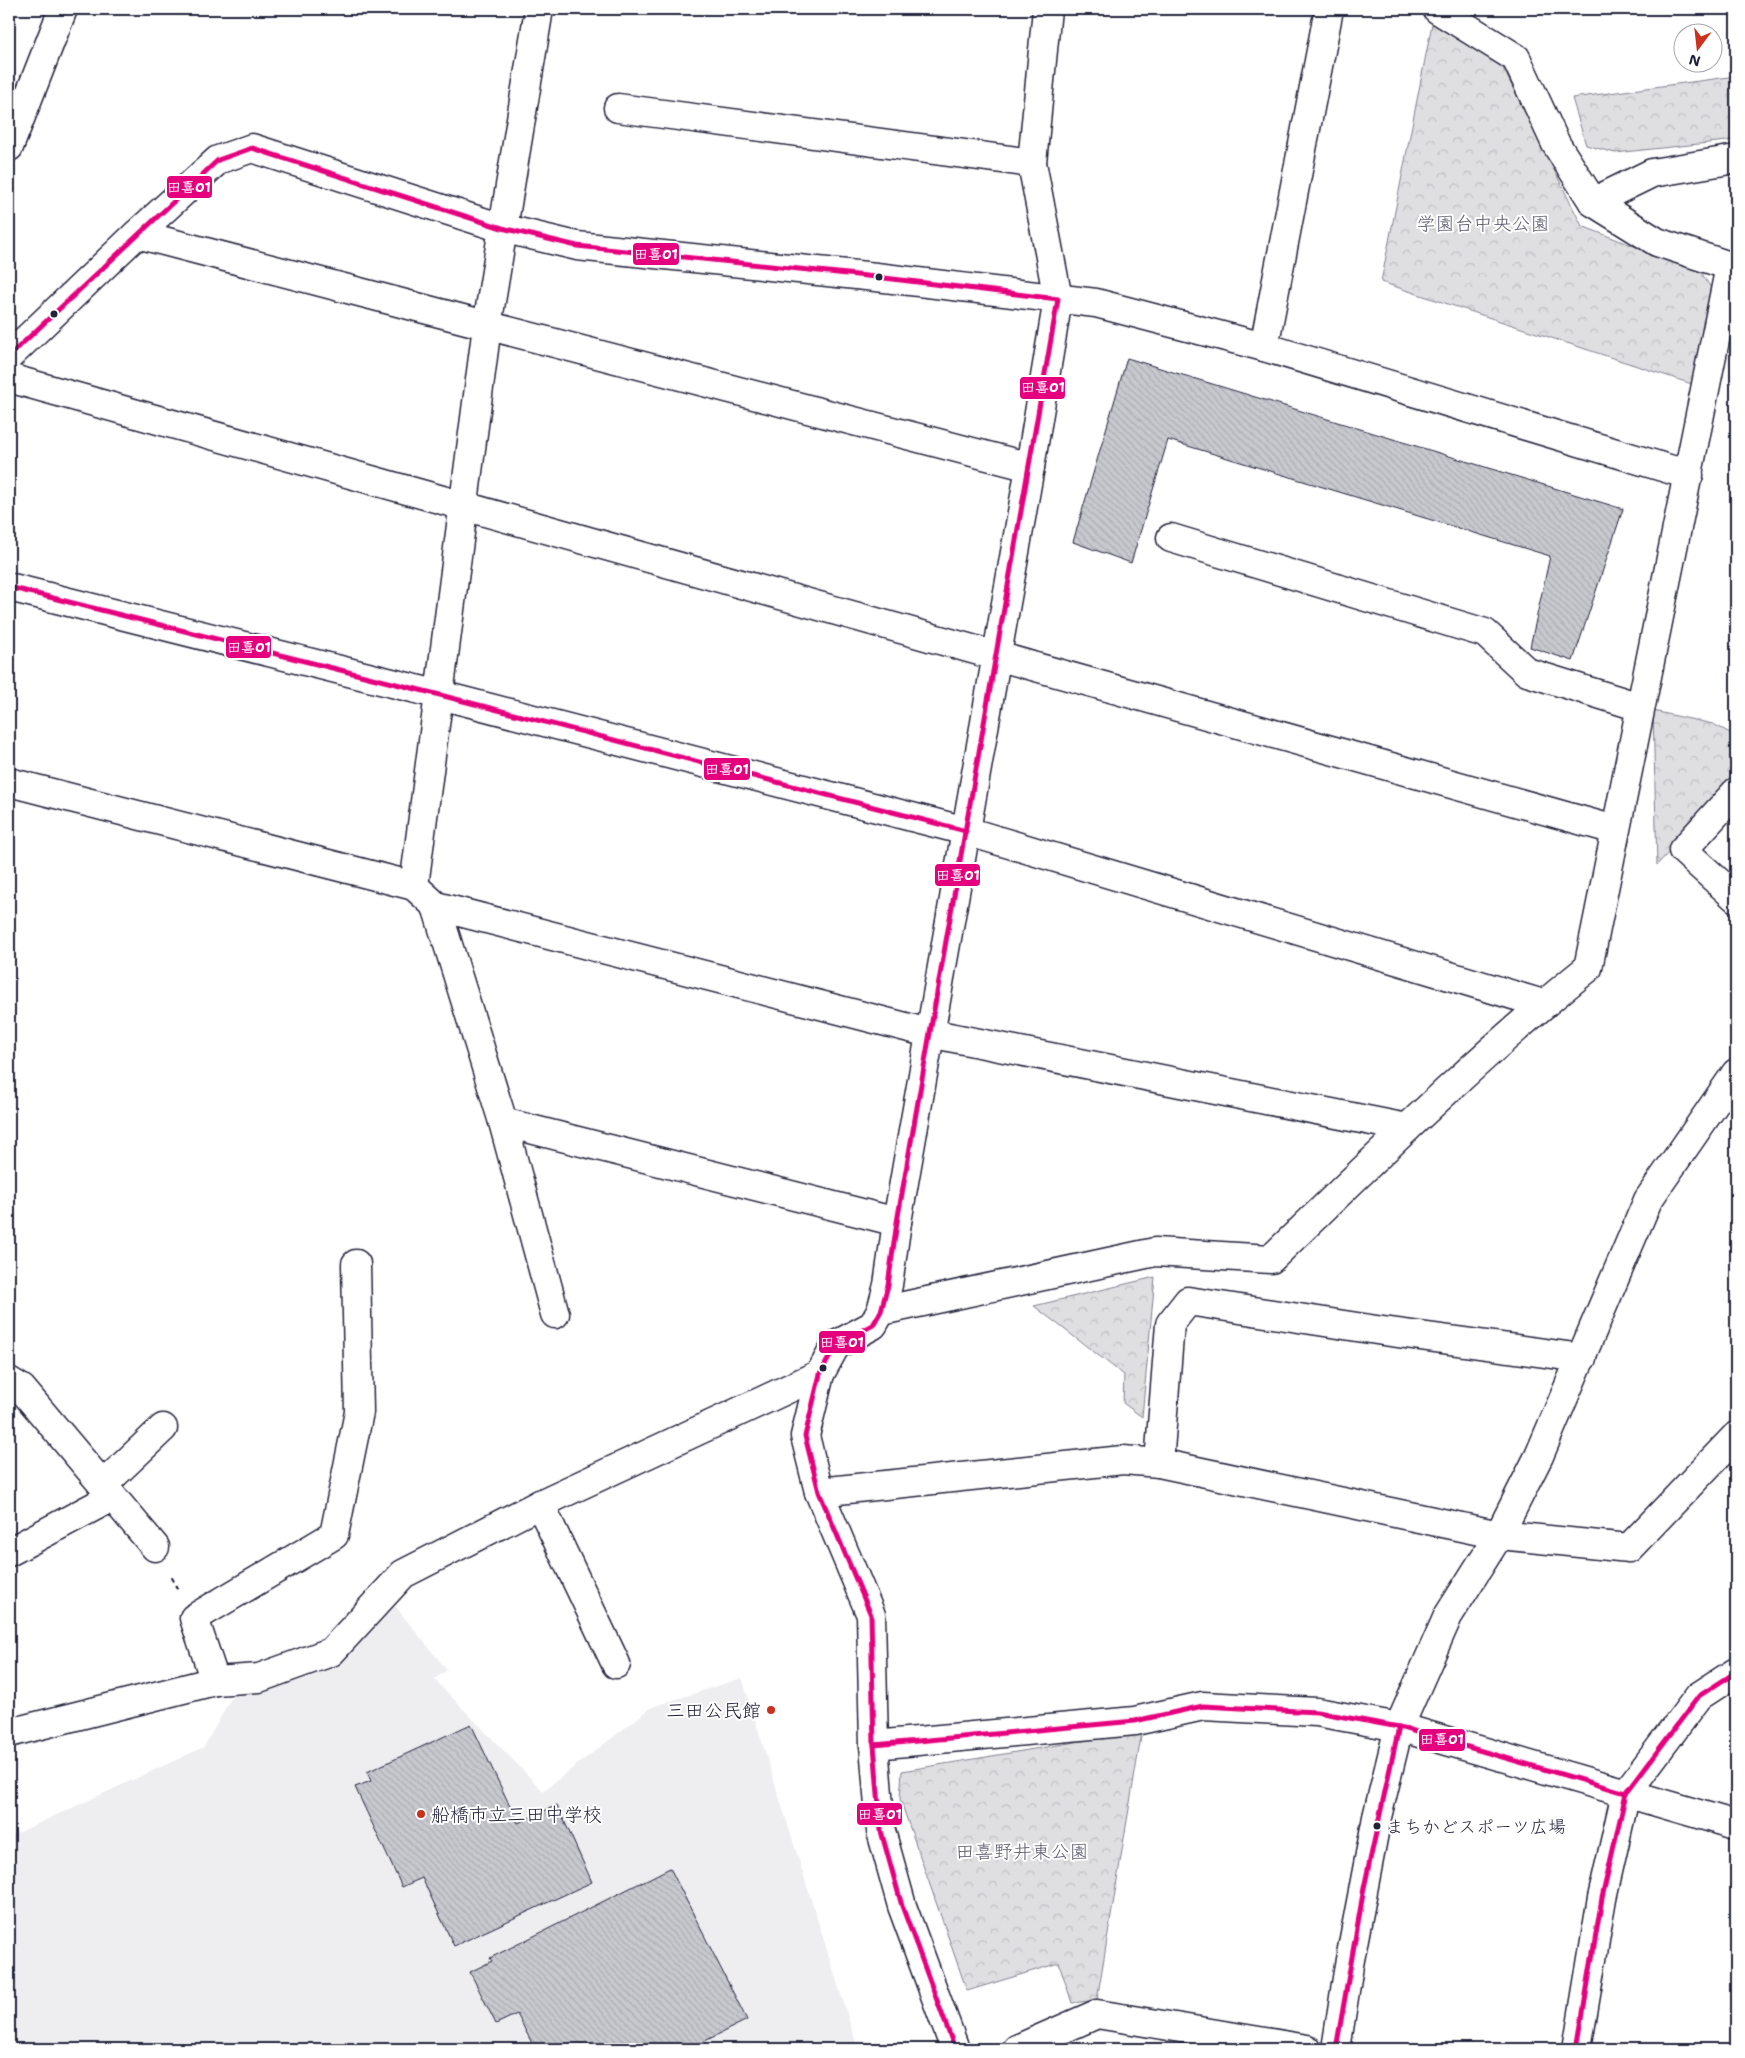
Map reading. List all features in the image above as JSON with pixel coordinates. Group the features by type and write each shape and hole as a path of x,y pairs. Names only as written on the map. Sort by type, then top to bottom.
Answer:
{"street":[{"path":"9,147 63,9"},
{"path":"414,886 487,326 539,9"},
{"path":"956,2049 902,1906 881,1831 874,1745 871,1615 819,1492 805,1436 820,1374 836,1345 873,1325 881,1311 888,1285 896,1222 1030,467 1058,298 1032,163 1047,9"},
{"path":"1264,347 1329,9"},
{"path":"881,1311 1155,1252 1270,1259 1407,1128 1543,1004 1588,968 1730,266 1658,242 1593,202 1556,144 1516,58 1437,9"},
{"path":"618,108 1032,163"},
{"path":"9,356 218,160 252,148 502,228 577,246 876,277 1096,303 1264,347 1689,475"},
{"path":"1593,202 1652,173 1736,159"},
{"path":"137,234 1030,467"},
{"path":"9,378 1615,830"},
{"path":"1171,538 1485,633 1527,672 1640,706"},
{"path":"9,587 440,694 966,831 1543,1004"},
{"path":"9,782 414,886 436,906 930,1033 1407,1128"},
{"path":"1736,792 1683,850 1736,898"},
{"path":"436,906 503,1122 555,1314"},
{"path":"1336,2049 1349,1965 1373,1835 1399,1727 1448,1616 1499,1535 1539,1456 1648,1200 1736,1073"},
{"path":"503,1122 896,1222"},
{"path":"215,1681 194,1618 334,1535 359,1412 356,1264"},
{"path":"1159,1463 1170,1324 1188,1300 1582,1358"},
{"path":"9,1733 215,1681 259,1678 332,1652 403,1574 540,1504 820,1374"},
{"path":"9,1381 22,1389 155,1547"},
{"path":"9,1552 107,1491 163,1428"},
{"path":"819,1492 1123,1460 1159,1463 1499,1535 1629,1548 1736,1436"},
{"path":"540,1504 616,1664"},
{"path":"1577,2049 1602,1898 1626,1793 1699,1696 1736,1672"},
{"path":"874,1745 1134,1721 1203,1706 1317,1712 1399,1727 1736,1825"},
{"path":"1017,2049 1097,2014 1307,2049"}],"path":[{"path":"155,1547 194,1618"}],"shaded area":[{"name":"船橋市立三田中学校","path":"395,1606 447,1670 434,1679 543,1791 652,1707 742,1678 858,2049 9,2049 9,1837 204,1747 234,1693 262,1689 345,1660"}],"green space":[{"name":"学園台中央公園","path":"1433,19 1500,62 1582,226 1701,272 1714,293 1695,385 1381,282"},
{"path":"1736,76 1736,140 1615,153 1586,145 1572,98"},
{"path":"1653,711 1713,724 1736,736 1736,779 1657,865"},
{"path":"1155,1277 1142,1417 1123,1403 1124,1375 1034,1306"},
{"name":"田喜野井東公園","path":"1142,1731 1097,2000 1072,2003 1059,1963 967,1991 900,1799 902,1771"}],"building":[{"path":"1127,358 1623,509 1573,661 1530,647 1550,556 1168,440 1131,563 1073,542"},
{"path":"471,1724 518,1823 557,1805 592,1882 454,1946 422,1878 402,1887 355,1787 371,1781 367,1772"},
{"path":"670,1868 747,2020 689,2049 535,2049 517,2014 496,2024 470,1972 492,1961 490,1958"}],"transit line":[{"name":"田喜01","path":"9,356 218,160 252,148 502,228 577,246 876,277 1058,299 897,1222 888,1285 881,1311 873,1325 836,1345 820,1374 805,1436 819,1492 871,1615 874,1745 881,1831 902,1906 955,2049"},
{"name":"田喜01","path":"9,587 440,695 966,831"},
{"name":"田喜01","path":"1577,2049 1602,1898 1626,1793 1699,1696 1736,1672"},
{"name":"田喜01","path":"874,1745 1135,1721 1203,1706 1317,1712 1399,1727 1626,1793"},
{"name":"田喜01","path":"1336,2049 1364,1888 1399,1727"}],"place":[{"name":"三田公民館","path":"771,1710"},
{"name":"船橋市立三田中学校","path":"421,1814"},
{"name":"まちかどスポーツ広場","path":"1377,1826"}]}
